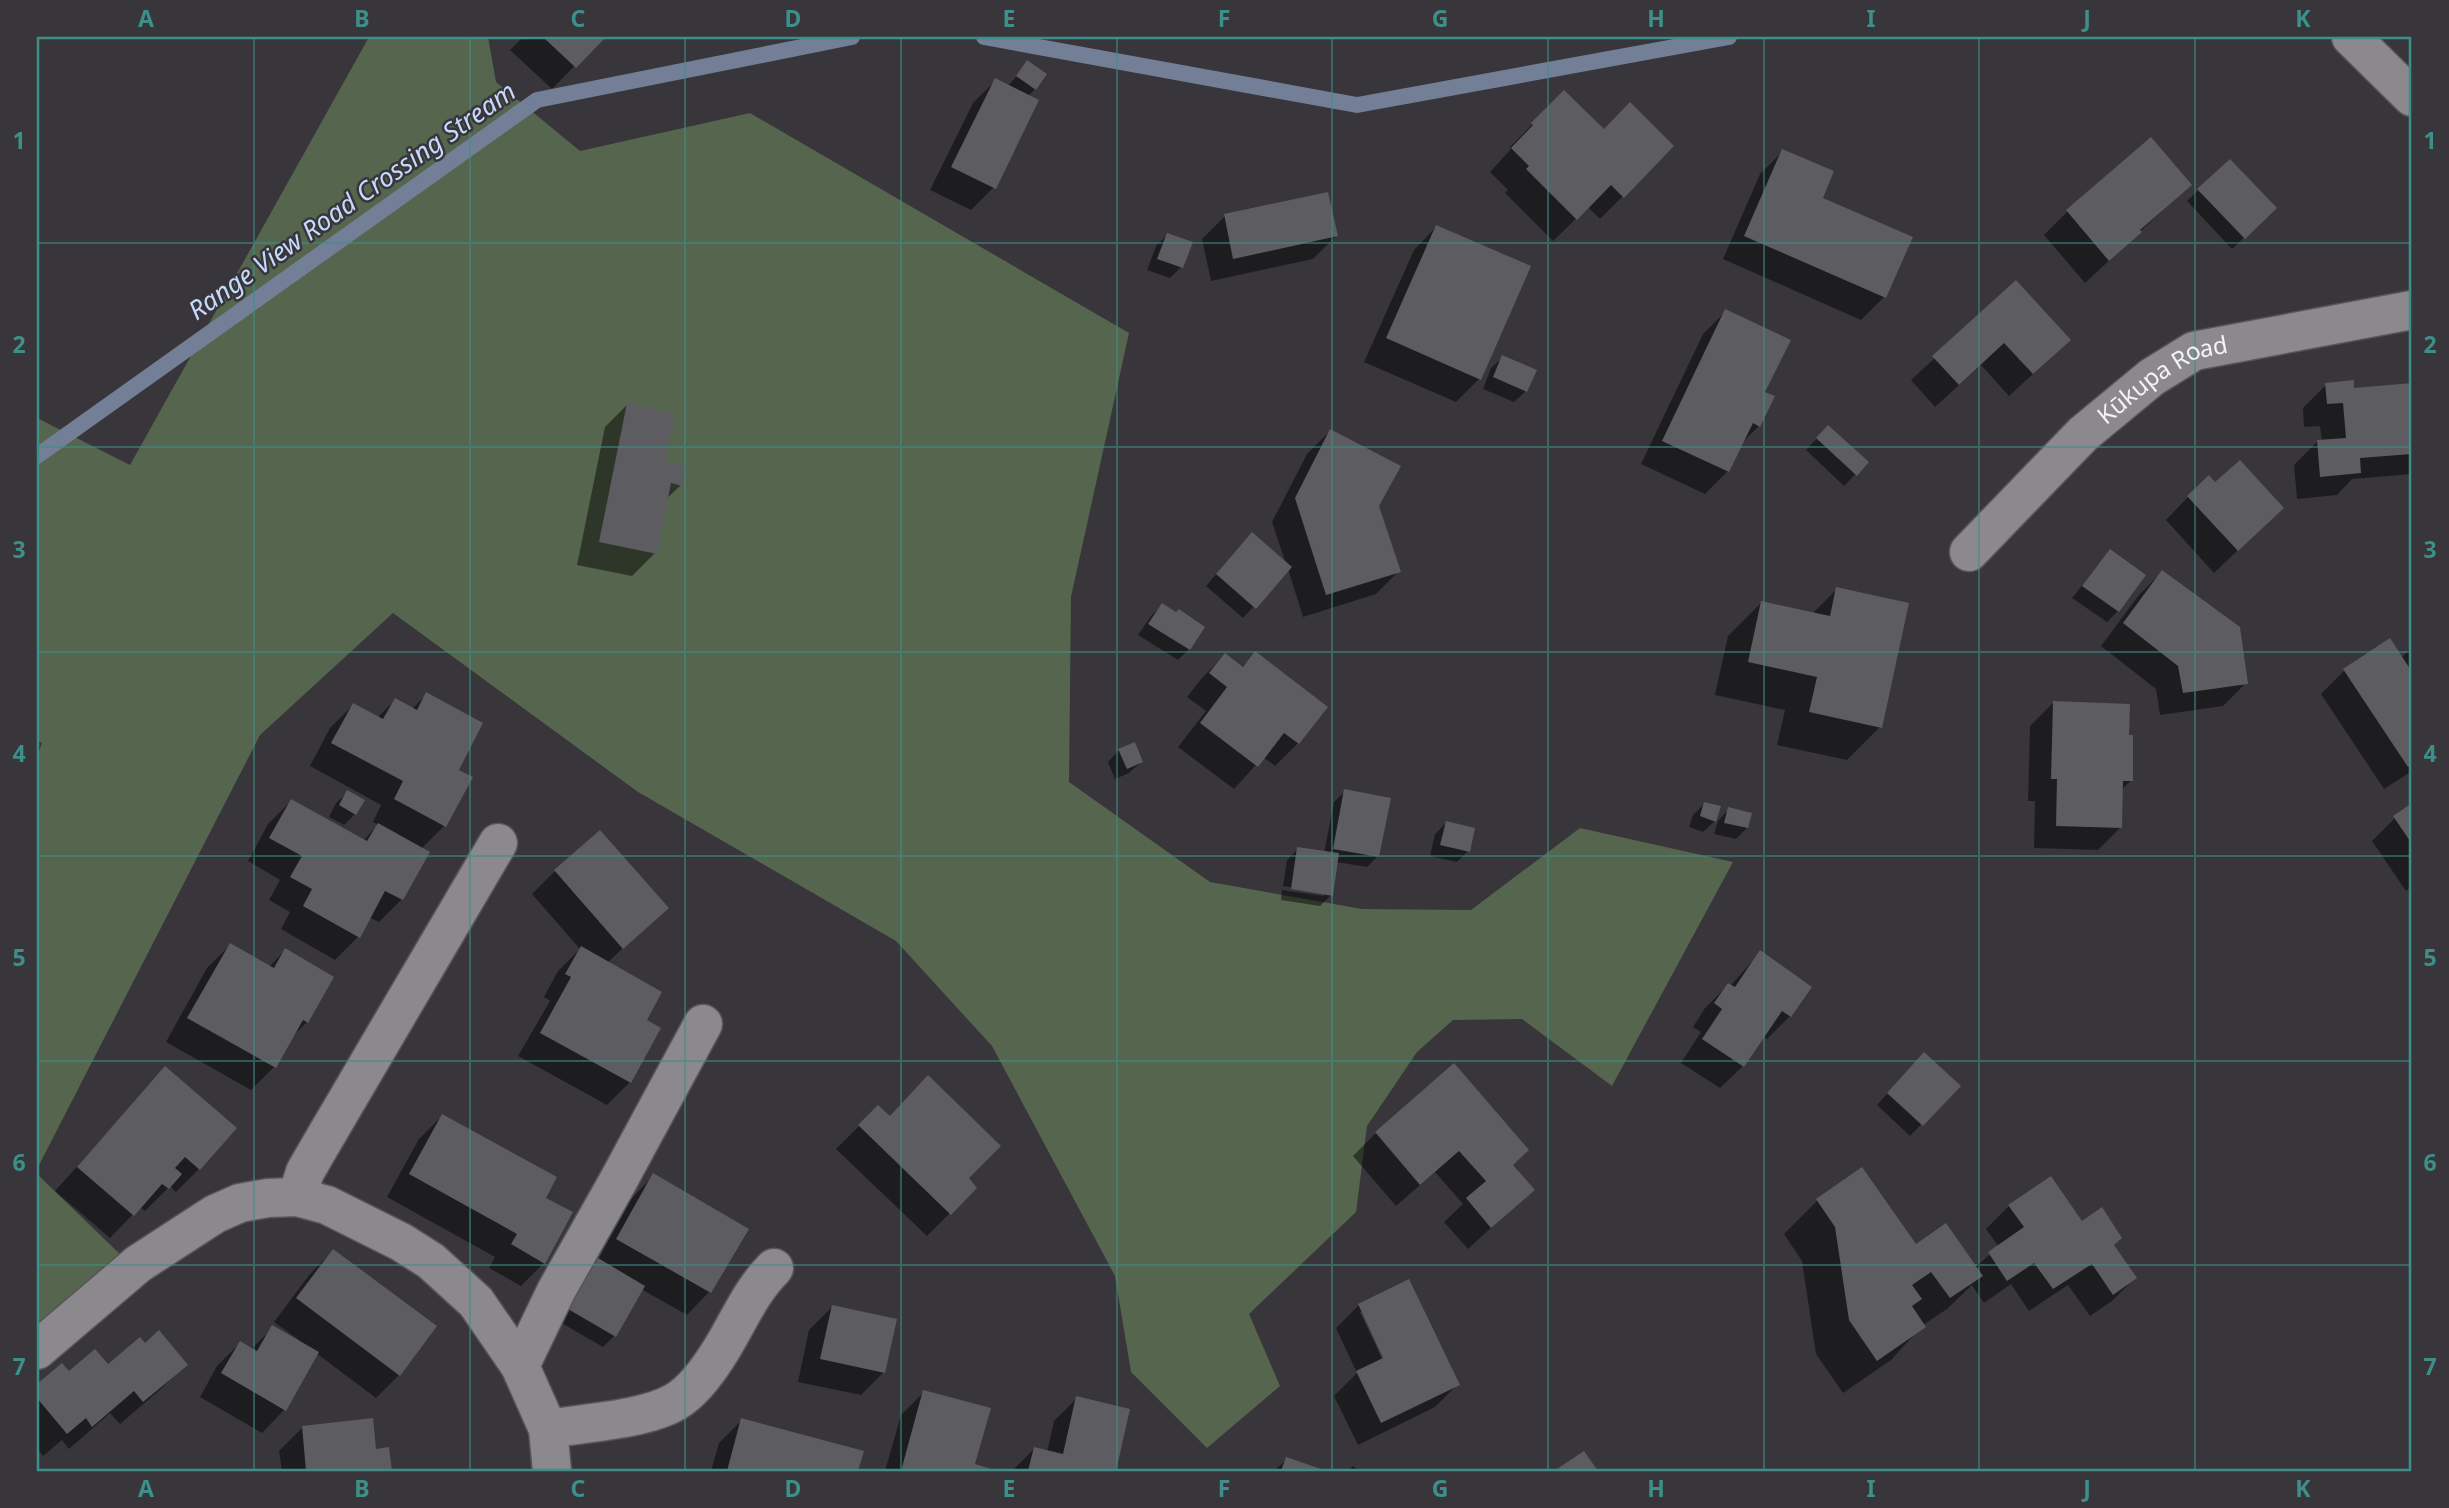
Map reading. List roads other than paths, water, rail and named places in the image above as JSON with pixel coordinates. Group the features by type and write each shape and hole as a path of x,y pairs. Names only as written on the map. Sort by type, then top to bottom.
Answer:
{"street":[{"path":"2351,37 2412,97"},
{"name":"Kūkupa Road","path":"1969,552 2082,433 2152,377 2194,351 2412,310"},
{"path":"297,1197 305,1172 498,843"},
{"path":"520,1366 556,1291 702,1024"},
{"path":"37,1350 138,1264 215,1214 240,1203 297,1197 327,1205 365,1223 431,1261 476,1302 520,1366 548,1429 552,1471"},
{"path":"548,1429 655,1412 677,1401 700,1379 721,1349 759,1283 774,1268"}],"waterway":[{"name":"Range View Road Crossing Stream","path":"37,456 537,100 852,37"},
{"name":"Range View Road Crossing Stream","path":"984,37 1357,105 1729,37"}]}
